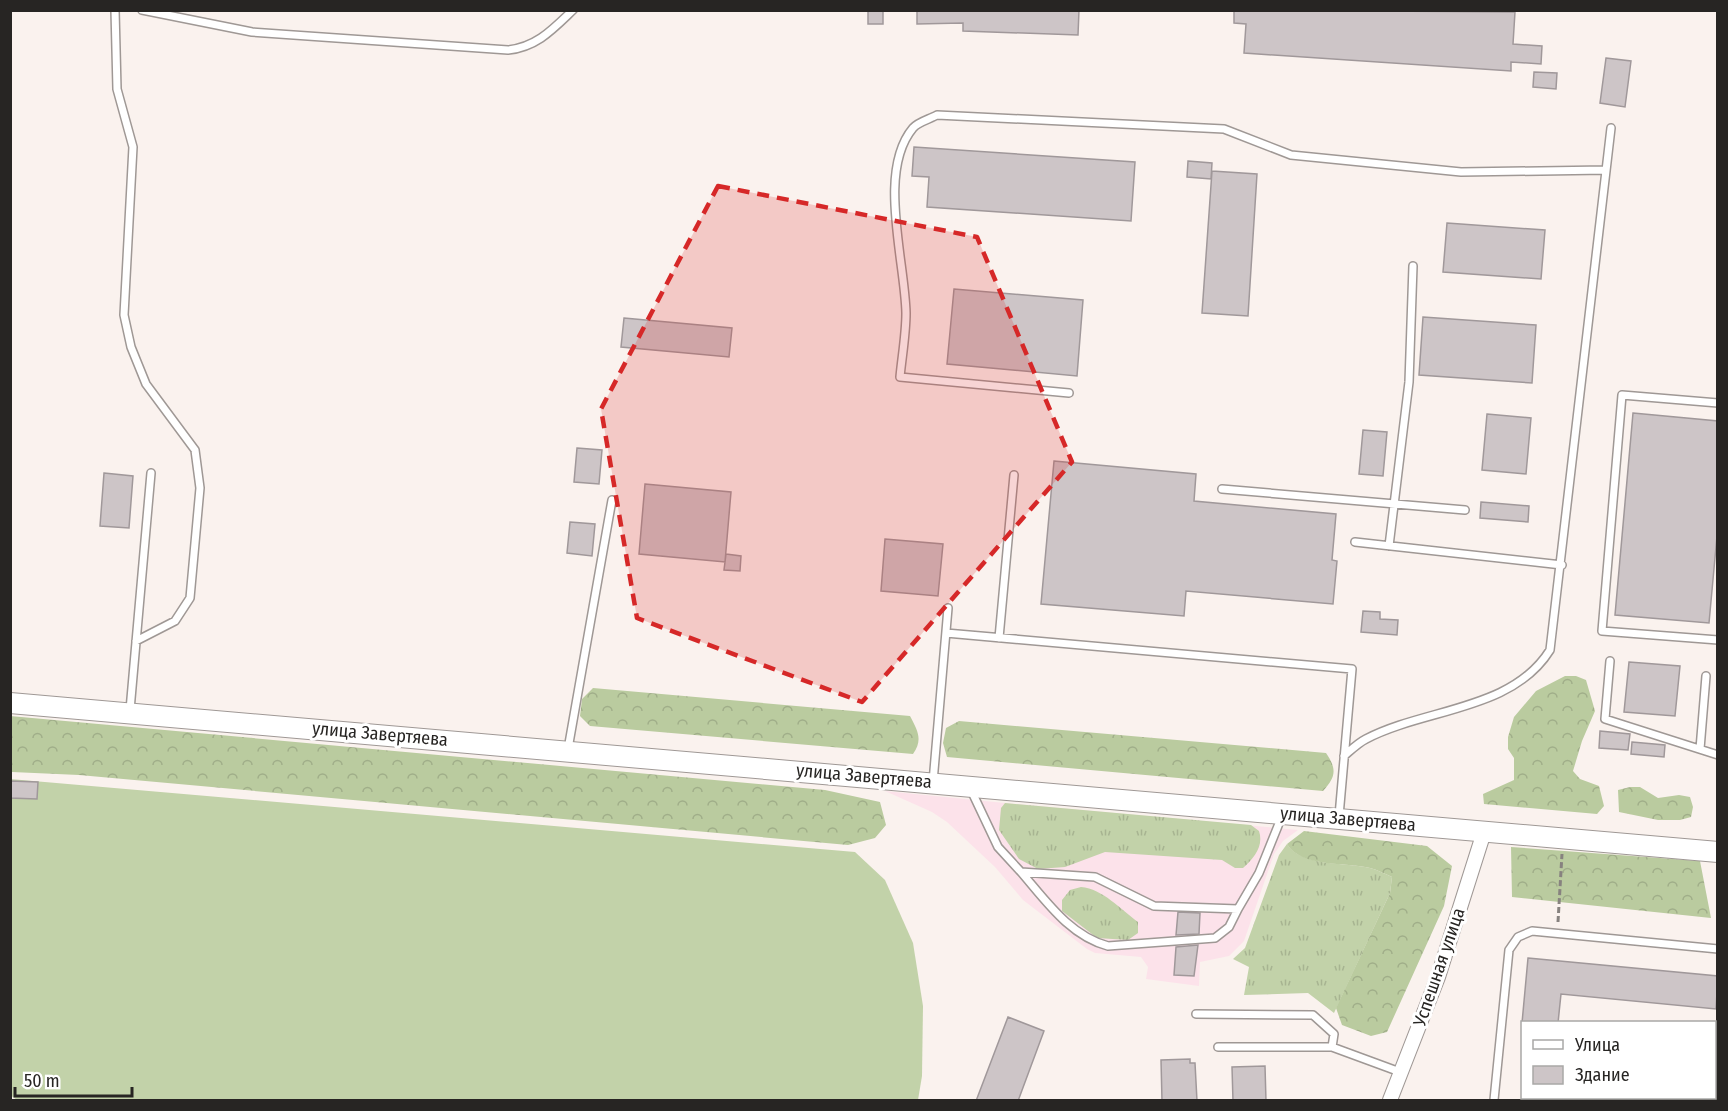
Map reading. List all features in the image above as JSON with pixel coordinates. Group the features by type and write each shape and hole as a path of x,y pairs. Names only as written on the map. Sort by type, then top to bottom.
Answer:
{"main road":[{"name":"улица Завертяева","path":"10,703 1718,852"}],"street":[{"name":"Успешная улица","path":"1390,1101 1438,977 1484,832"}],"lane":[{"path":"115,10 117,89 133,147 124,315 131,347 146,384 195,450 200,488 190,598 175,621 136,641"},
{"path":"142,10 252,32 508,50 526,48 536,42 573,10"},
{"path":"1069,393 900,377 906,314 897,224 896,168 904,144 914,127 937,115 1224,129 1291,155 1461,172 1606,170"},
{"path":"1344,756 1365,740 1402,724 1477,701 1505,689 1533,671 1550,650 1562,565 1611,128"},
{"path":"1389,546 1409,382 1413,266"},
{"path":"1718,403 1622,395 1602,631 1718,640"},
{"path":"129,713 151,473"},
{"path":"999,638 1014,475"},
{"path":"1222,489 1465,510"},
{"path":"567,751 612,500"},
{"path":"1354,542 1562,565"},
{"path":"933,782 948,608"},
{"path":"946,633 1352,669 1339,818"},
{"path":"1610,661 1605,718 1718,755"},
{"path":"1700,749 1706,676"},
{"path":"969,785 998,847 1059,917 1092,942 1108,946 1215,938 1229,927 1259,873 1283,813"},
{"path":"1021,872 1095,877 1154,906 1238,909"},
{"path":"1494,1101 1509,950 1518,937 1532,931 1718,949"},
{"path":"1196,1014 1313,1015 1334,1034 1332,1047"},
{"path":"1218,1047 1332,1047 1400,1072"}],"path":[{"path":"1557,933 1562,854"}],"highlighted area":[{"path":"718,186 977,237 1072,462 862,702 637,618 601,409"}],"shaded area":[{"path":"885,791 1298,830 1283,841 1274,854 1244,941 1229,956 1200,962 1199,986 1146,979 1148,967 1141,957 1095,953 1087,949 1023,900 995,867 947,822 932,812"}],"green space":[{"path":"1565,676 1576,676 1586,680 1595,711 1582,741 1573,771 1580,779 1599,786 1604,806 1597,814 1484,804 1483,794 1514,780 1514,758 1508,749 1508,737 1514,717 1536,691"},
{"path":"593,688 910,716 919,740 913,754 590,726 580,716 582,699"},
{"path":"10,716 825,790 880,802 886,825 875,838 848,845 79,775 12,772"},
{"path":"959,721 1326,753 1334,773 1323,791 947,757 943,743 946,728"},
{"path":"10,779 855,852 885,880 913,943 923,1006 922,1076 918,1100 17,1100 10,1095"},
{"path":"1640,787 1658,798 1679,795 1690,797 1693,807 1691,817 1680,820 1658,820 1619,812 1618,790"},
{"path":"1005,803 1251,825 1259,831 1260,842 1254,856 1243,868 1235,868 1222,860 1105,852 1065,867 1038,869 1019,859 999,830 1001,808"},
{"path":"1304,831 1427,846 1452,866 1444,906 1387,1032 1371,1036 1342,1025 1336,1008 1390,893 1392,877 1370,868 1325,863 1302,857 1287,844"},
{"path":"1287,844 1302,857 1370,868 1392,877 1390,893 1334,1013 1308,993 1244,995 1249,967 1233,959 1245,948 1279,855"},
{"path":"1511,847 1700,861 1711,918 1512,897"},
{"path":"1081,887 1097,891 1138,922 1138,933 1128,940 1097,938 1062,911 1062,900 1070,890"}],"building":[{"path":"868,10 883,10 883,24 868,24"},
{"path":"917,10 1079,10 1078,35 963,31 963,23 917,24"},
{"path":"1234,10 1515,12 1513,44 1542,46 1541,64 1511,62 1511,71 1244,53 1246,24 1234,23"},
{"path":"1606,58 1631,61 1625,107 1600,103"},
{"path":"1534,72 1557,73 1556,89 1533,87"},
{"path":"914,147 1135,162 1131,221 927,207 929,177 912,176"},
{"path":"1188,161 1212,163 1211,179 1187,177"},
{"path":"1212,171 1257,174 1248,316 1202,313"},
{"path":"1447,223 1545,230 1541,279 1443,272"},
{"path":"954,289 1083,300 1077,376 947,364"},
{"path":"1423,317 1536,325 1532,383 1419,375"},
{"path":"624,318 732,328 729,357 621,347"},
{"path":"1633,413 1718,421 1718,525 1709,623 1615,615"},
{"path":"1487,414 1531,418 1526,474 1482,470"},
{"path":"1363,430 1387,432 1383,476 1359,474"},
{"path":"577,448 602,450 599,484 574,482"},
{"path":"1054,461 1196,474 1194,501 1336,514 1332,560 1337,561 1333,604 1186,591 1184,616 1041,604"},
{"path":"104,473 133,476 129,528 100,526"},
{"path":"645,484 731,492 725,562 639,554"},
{"path":"1481,502 1529,506 1528,522 1480,518"},
{"path":"570,522 595,524 592,556 567,553"},
{"path":"885,539 943,544 938,596 881,591"},
{"path":"726,554 741,556 740,571 724,570"},
{"path":"1363,611 1380,612 1380,619 1398,620 1397,635 1361,632"},
{"path":"1629,662 1680,666 1675,716 1624,712"},
{"path":"1600,731 1630,734 1628,750 1599,748"},
{"path":"1632,742 1665,745 1664,757 1631,754"},
{"path":"10,781 38,782 37,799 10,798"},
{"path":"1178,912 1200,913 1199,934 1176,935"},
{"path":"1198,945 1194,976 1174,975 1176,947"},
{"path":"1528,958 1718,976 1716,1009 1561,994 1558,1021 1522,1021"},
{"path":"1008,1017 1044,1031 1018,1101 976,1101"},
{"path":"1190,1059 1190,1063 1195,1063 1197,1101 1162,1101 1161,1060"},
{"path":"1265,1066 1266,1101 1233,1101 1232,1067"}]}
